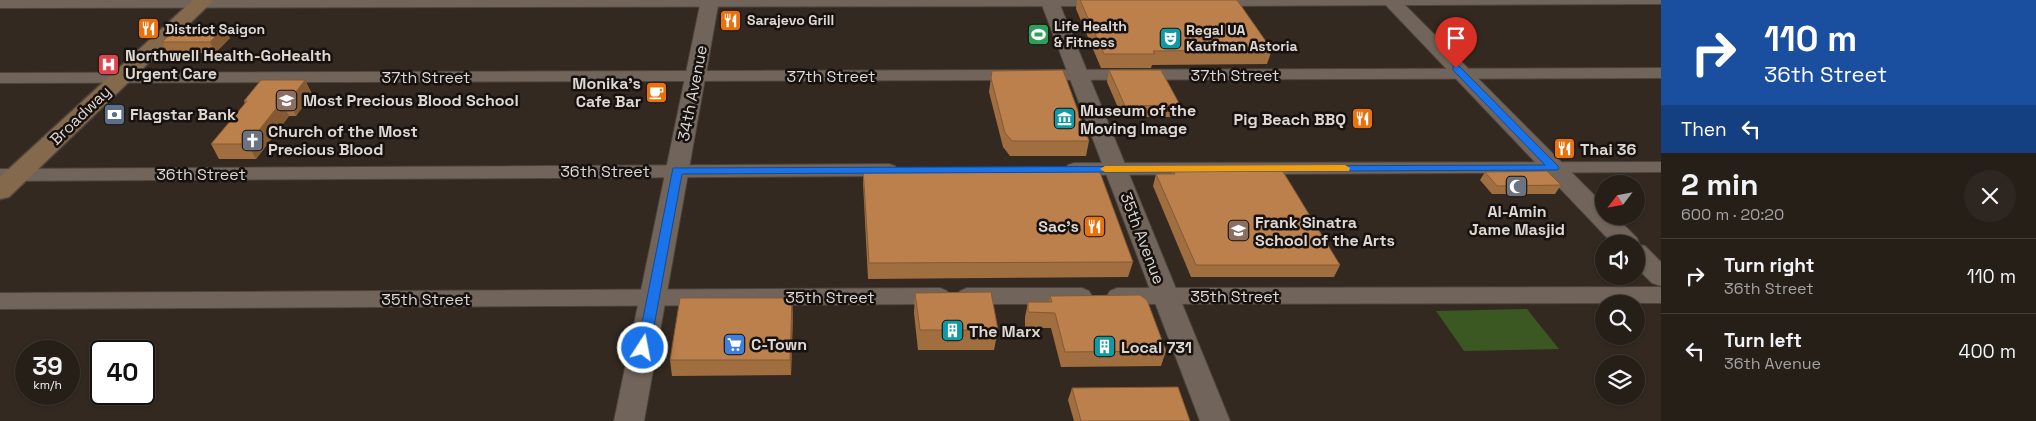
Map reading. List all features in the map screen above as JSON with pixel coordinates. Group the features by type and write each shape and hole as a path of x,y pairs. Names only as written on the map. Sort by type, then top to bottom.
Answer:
{"main road":[{"name":"Broadway","path":"0,191 8,175 202,2"}],"street":[{"path":"1196,2 1661,0"},
{"path":"0,4 709,1 1116,2"},
{"name":"34th Avenue","path":"629,421 709,1"},
{"name":"35th Avenue","path":"1050,1 1215,421"},
{"path":"1390,1 1619,235"},
{"name":"37th Street","path":"0,78 1661,73"},
{"path":"1058,169 1661,167"},
{"name":"36th Street","path":"8,175 901,170"},
{"path":"1645,261 1661,278"},
{"name":"35th Street","path":"0,301 978,295 1661,295"}],"green space":[{"path":"1527,309 1559,349 1464,351 1436,311"}],"building":[{"name":"Regal UA Kaufman Astoria","path":"1080,0 1237,0 1272,50 1153,51 1155,54 1104,54"},
{"path":"178,27 225,27 210,42 162,42"},
{"name":"Museum of the Moving Image","path":"1063,70 1089,141 1012,141 1005,133 991,78 992,71"},
{"path":"1109,70 1161,70 1180,105 1125,106"},
{"path":"261,80 305,80 289,101 282,101 248,144 211,144 247,101 244,101"},
{"path":"1098,167 1133,262 869,263 863,168"},
{"name":"Frank Sinatra School of the Arts","path":"1173,170 1282,170 1340,265 1196,265 1156,174 1175,174"},
{"path":"1547,171 1561,185 1497,186 1485,172"},
{"path":"991,292 998,330 920,330 915,293"},
{"name":"Local 731","path":"1140,295 1147,300 1166,351 1065,352 1055,313 1028,312 1028,302 1052,302 1050,296"},
{"name":"C-Town","path":"680,298 792,298 790,360 670,360"},
{"path":"1178,387 1190,421 1081,421 1072,388"}],"slow traffic":[{"path":"1105,169 1345,168"}],"place":[{"name":"Sarajevo Grill","path":"731,20"},
{"name":"District Saigon","path":"149,29"},
{"name":"Life Health & Fitness","path":"1038,34"},
{"name":"Regal UA Kaufman Astoria","path":"1170,38"},
{"name":"Northwell Health-GoHealth Urgent Care","path":"109,64"},
{"name":"Monika's Cafe Bar","path":"657,92"},
{"name":"Most Precious Blood School","path":"287,100"},
{"name":"Flagstar Bank","path":"114,114"},
{"name":"Museum of the Moving Image","path":"1064,119"},
{"name":"Pig Beach BBQ","path":"1362,119"},
{"name":"Church of the Most Precious Blood","path":"252,140"},
{"name":"Thai 36","path":"1564,149"},
{"name":"Al-Amin Jame Masjid","path":"1517,187"},
{"name":"Sac's","path":"1095,226"},
{"name":"Frank Sinatra School of the Arts","path":"1239,231"},
{"name":"The Marx","path":"953,331"},
{"name":"C-Town","path":"735,344"},
{"name":"Local 731","path":"1105,347"}],"route":[{"path":"643,348 677,170 1554,168 1456,68"}]}
